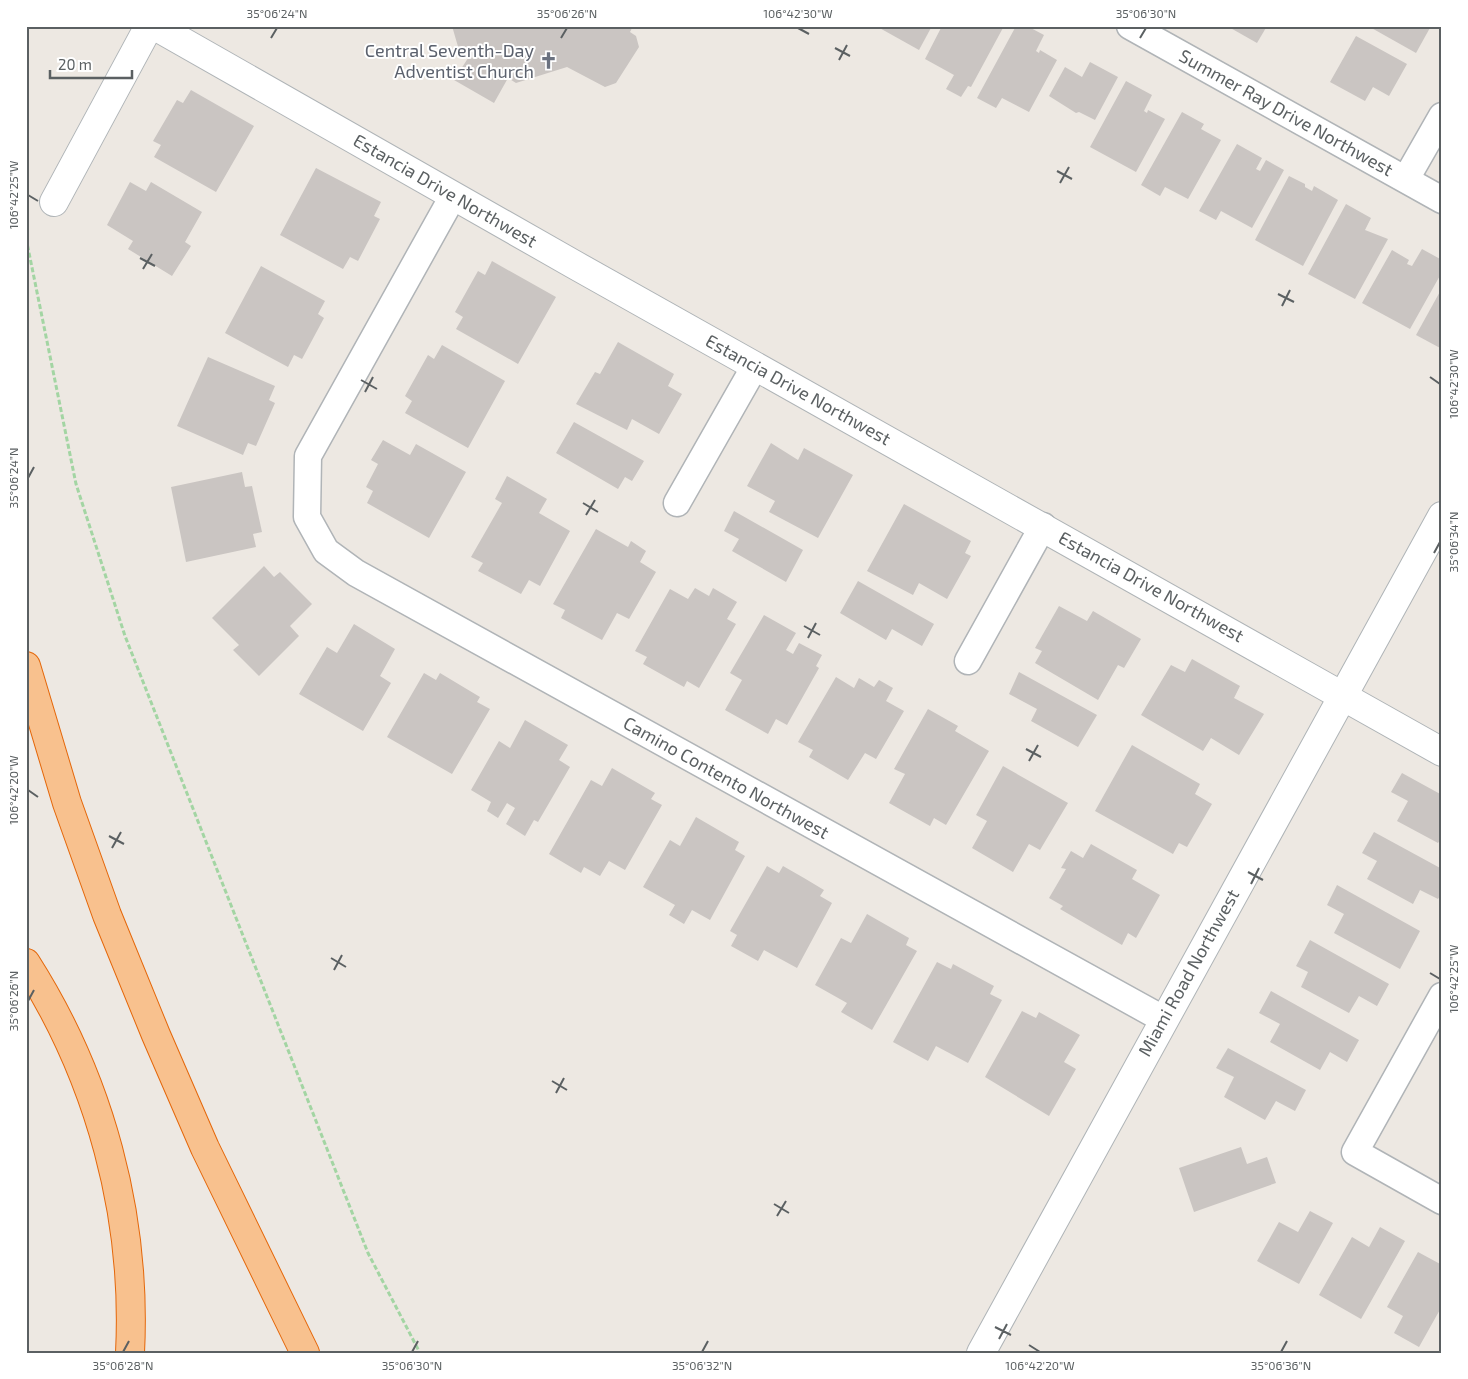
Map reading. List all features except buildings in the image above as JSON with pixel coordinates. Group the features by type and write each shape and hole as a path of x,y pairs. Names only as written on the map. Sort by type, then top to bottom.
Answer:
{"highway":[{"path":"26,666 67,803 107,915 205,1148 304,1353"},
{"path":"26,963 87,1083 109,1151 123,1213 131,1326 130,1353"}],"street":[{"path":"54,202 149,26"},
{"name":"Estancia Drive Northwest","path":"155,26 453,196 1442,752"},
{"name":"Summer Ray Drive Northwest","path":"1130,26 1442,200"},
{"path":"1406,180 1442,116"},
{"name":"Camino Contento Northwest","path":"453,196 308,456 307,516 326,551 356,574 1163,1020"},
{"path":"678,503 755,366"},
{"name":"Miami Road Northwest","path":"981,1353 1442,516"},
{"path":"968,662 1043,526"},
{"path":"1442,996 1355,1152 1442,1201"}],"path":[{"path":"26,238 76,484 125,636 368,1253 420,1353"}],"place":[{"name":"Central Seventh-Day Adventist Church","path":"548,61"}]}
